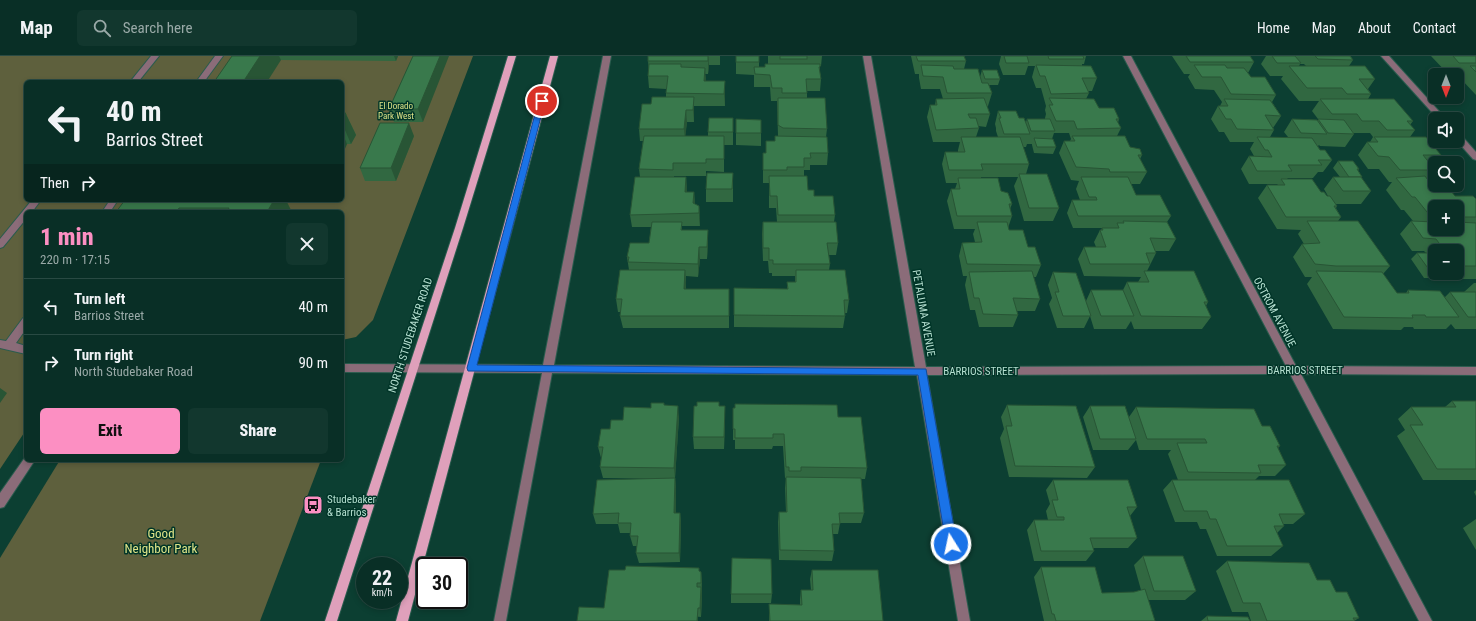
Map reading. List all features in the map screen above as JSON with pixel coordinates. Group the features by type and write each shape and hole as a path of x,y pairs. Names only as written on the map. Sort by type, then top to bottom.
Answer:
{"main road":[{"name":"NORTH STUDEBAKER ROAD","path":"331,621 412,368 459,228 512,56"},
{"path":"402,621 554,56"}],"street":[{"path":"136,80 155,56"},
{"path":"201,80 219,56"},
{"path":"500,621 607,56"},
{"name":"PETALUMA AVENUE","path":"868,56 964,621"},
{"name":"OSTROM AVENUE","path":"1127,56 1426,621"},
{"path":"1385,56 1436,112"},
{"path":"1464,144 1476,157"},
{"path":"29,210 35,202"},
{"path":"0,245 24,215"},
{"path":"24,323 4,345 24,350"},
{"name":"BARRIOS STREET","path":"344,368 922,371 1476,371"},
{"path":"0,503 28,462"}],"green space":[{"name":"El Dorado Park West","path":"0,56 473,56 373,320 356,337 344,340 344,210 24,210 24,433 0,469"},
{"name":"Good Neighbor Park","path":"59,462 320,462 260,621 0,621 0,558"}],"building":[{"path":"232,56 260,56 244,80 215,80"},
{"path":"413,56 440,56 418,109 389,109"},
{"path":"648,56 708,56 708,61 648,61"},
{"path":"736,56 759,56 759,62 736,62"},
{"path":"780,56 807,56 807,59 780,59"},
{"path":"916,56 964,56 966,61 918,61"},
{"path":"1004,56 1027,56 1029,63 1006,63"},
{"path":"1048,56 1083,56 1084,59 1049,59"},
{"path":"1186,56 1250,56 1254,62 1190,62"},
{"path":"1272,56 1295,56 1301,63 1277,63"},
{"path":"1315,56 1350,56 1353,60 1318,59"},
{"path":"1453,56 1476,56 1476,63 1459,63"},
{"path":"649,64 681,64 681,67 705,68 704,81 725,81 724,94 666,93 668,76 648,76"},
{"path":"765,64 820,64 821,79 806,79 807,93 782,93 782,88 772,88 770,75 755,74 754,67 765,67"},
{"path":"921,65 953,66 954,69 978,69 982,83 988,83 992,93 947,93 943,77 923,76"},
{"path":"1036,65 1091,66 1097,78 1082,78 1089,93 1051,94 1045,76 1040,76"},
{"path":"1194,65 1225,65 1227,68 1244,68 1251,77 1265,77 1276,95 1231,94 1221,77 1202,77"},
{"path":"1289,66 1365,66 1375,79 1359,79 1371,94 1347,94 1342,88 1307,88"},
{"path":"1470,66 1476,66 1476,72"},
{"path":"982,70 997,70 1000,79 985,79"},
{"path":"652,97 694,97 693,110 686,110 684,129 639,129 642,104 651,104"},
{"path":"778,98 825,98 827,129 783,128 778,125"},
{"path":"984,98 990,114 968,114 970,118 976,118 979,128 936,130 930,105 937,105 936,99"},
{"path":"1049,98 1094,99 1099,108 1114,108 1119,119 1116,119 1121,128 1077,129 1074,121 1056,121 1049,105 1053,105"},
{"path":"1224,99 1270,100 1281,116 1265,115 1274,130 1237,129 1231,119 1226,119 1218,106 1228,106"},
{"path":"1320,99 1394,99 1413,121 1407,121 1415,130 1387,130 1379,121 1362,121 1357,114 1332,114"},
{"path":"998,111 1016,111 1019,118 1024,118 1030,134 1004,134"},
{"path":"709,118 733,118 733,132 708,132"},
{"path":"736,119 761,120 761,133 736,133"},
{"path":"1027,119 1050,119 1055,131 1031,131"},
{"path":"1292,119 1317,120 1327,134 1301,133"},
{"path":"1318,119 1344,120 1354,134 1328,133"},
{"path":"380,123 409,123 391,168 360,168"},
{"path":"644,136 724,136 724,159 706,159 706,163 673,163 673,170 639,169"},
{"path":"775,136 827,137 828,153 810,153 811,158 804,158 804,167 787,167 787,170 763,170 763,153 766,153 766,141 775,141"},
{"path":"1072,136 1125,136 1130,147 1140,149 1142,155 1138,155 1147,172 1110,172 1109,169 1076,167 1064,141 1075,141"},
{"path":"961,137 1020,137 1029,164 981,164 983,170 949,170 945,152 965,152"},
{"path":"1257,137 1312,138 1320,150 1325,150 1332,160 1318,160 1322,165 1288,165 1292,171 1257,171 1249,156 1272,157 1268,150 1265,150"},
{"path":"1374,137 1426,137 1428,139 1428,148 1435,148 1441,155 1423,155 1428,161 1428,170 1400,170 1389,157 1378,156 1367,142 1378,142"},
{"path":"1034,138 1053,139 1056,147 1037,147"},
{"path":"1338,161 1353,161 1359,169 1357,169 1362,177 1349,177"},
{"path":"707,173 733,173 732,189 706,189"},
{"path":"1019,174 1047,174 1059,208 1029,208"},
{"path":"769,176 807,176 808,190 814,190 814,196 833,196 835,215 778,215 777,196 770,196"},
{"path":"1425,176 1428,180 1428,192 1452,192 1455,196 1473,196 1476,199 1476,217 1464,217 1464,200 1428,200 1428,213 1415,197 1412,197 1396,178"},
{"path":"635,177 686,177 685,192 694,192 693,203 699,206 699,213 630,215"},
{"path":"1081,177 1128,177 1136,195 1160,195 1171,216 1078,216 1072,200 1097,200 1096,197 1089,197"},
{"path":"1333,177 1361,177 1371,191 1343,191"},
{"path":"958,178 998,178 1001,191 1008,193 1012,204 1009,204 1012,216 957,216 951,189 960,189"},
{"path":"1281,179 1312,179 1321,192 1324,192 1327,196 1330,196 1337,206 1334,206 1341,217 1286,217 1267,185 1285,185"},
{"path":"124,202 273,202 268,210 179,208 178,210 118,210"},
{"path":"1123,221 1167,222 1176,239 1150,238 1156,253 1146,253 1150,264 1090,264 1084,247 1106,247 1100,230 1103,230 1102,228 1119,228 1117,223 1124,223"},
{"path":"1307,221 1358,221 1390,266 1336,266 1315,264 1302,244 1320,243"},
{"path":"1411,221 1428,222 1428,236 1464,236 1464,222 1476,223 1476,266 1464,266 1464,244 1440,244 1436,239 1423,238"},
{"path":"652,222 682,222 681,230 708,230 707,247 699,247 698,264 628,262 629,257 627,257 630,243 649,243"},
{"path":"763,222 836,222 838,243 827,243 830,264 773,264 773,260 769,260 769,248 763,248"},
{"path":"977,222 1007,222 1009,230 1023,230 1028,247 1035,247 1041,265 967,264 962,243 982,242"},
{"path":"1417,253 1428,253 1428,268"},
{"path":"620,270 685,270 684,289 729,289 729,316 620,316 622,299 616,299"},
{"path":"796,270 845,270 849,300 844,300 845,316 734,315 734,288 788,289 787,282 796,282"},
{"path":"1032,271 1040,299 1013,298 1018,315 983,314 979,298 974,298 969,272"},
{"path":"1144,271 1194,271 1208,302 1204,302 1211,317 1141,316 1127,282 1149,282"},
{"path":"1316,271 1382,272 1397,293 1409,293 1408,290 1440,291 1459,317 1426,317 1425,315 1412,315 1413,318 1344,317"},
{"path":"1053,272 1076,273 1091,316 1063,316 1055,292 1059,292"},
{"path":"1091,290 1123,290 1134,316 1101,316"},
{"path":"1450,292 1476,292 1476,317 1468,317"},
{"path":"1452,401 1476,401 1476,469 1437,469 1410,425 1423,425 1411,407 1456,407"},
{"path":"697,402 719,402 719,406 725,406 724,437 693,437 694,406 697,406"},
{"path":"651,403 664,403 664,405 678,406 674,468 600,467 603,447 598,447 601,429 610,429 611,420 623,420 624,407 651,408"},
{"path":"735,404 837,405 838,417 861,417 867,468 801,467 801,471 789,471 789,467 786,467 784,434 773,434 773,438 735,438 735,429 733,429 733,408 735,408"},
{"path":"1007,405 1076,406 1095,467 1015,466 1006,426 1012,426"},
{"path":"1090,406 1125,406 1136,439 1100,439"},
{"path":"1136,407 1254,409 1262,426 1270,426 1280,446 1277,446 1286,465 1258,465 1261,473 1188,472 1177,443 1207,443 1205,439 1147,439"},
{"path":"786,477 861,478 864,513 839,513 840,524 832,524 834,551 780,550 779,512 787,512"},
{"path":"675,478 674,513 680,513 679,553 636,553 638,536 630,536 631,523 618,523 619,513 593,514 597,480"},
{"path":"1053,480 1128,480 1137,507 1127,507 1137,538 1090,538 1094,551 1041,551 1034,520 1064,520 1064,517 1057,517 1052,500 1058,500"},
{"path":"1172,480 1289,480 1305,514 1279,514 1284,526 1274,526 1283,546 1227,546 1216,519 1210,519 1207,511 1184,511"},
{"path":"1143,556 1183,556 1196,591 1154,591"},
{"path":"732,558 771,559 772,594 731,594"},
{"path":"1227,561 1309,563 1317,580 1330,580 1336,592 1347,592 1359,618 1353,618 1355,621 1267,621 1260,603 1243,603"},
{"path":"626,566 699,568 699,571 701,572 701,583 697,583 697,587 701,587 700,608 698,608 697,621 577,621 579,607 604,608 609,570 625,570"},
{"path":"1041,567 1095,567 1102,593 1134,592 1145,589 1155,621 1056,621 1054,614 1052,614"},
{"path":"812,570 878,570 883,621 770,621 769,604 802,605 801,590 813,590"},
{"path":"1207,616 1248,617 1250,621 1208,621"}],"place":[{"name":"Studebaker & Barrios","path":"313,505"}],"route":[{"path":"542,101 471,368 922,371 951,544"}]}
